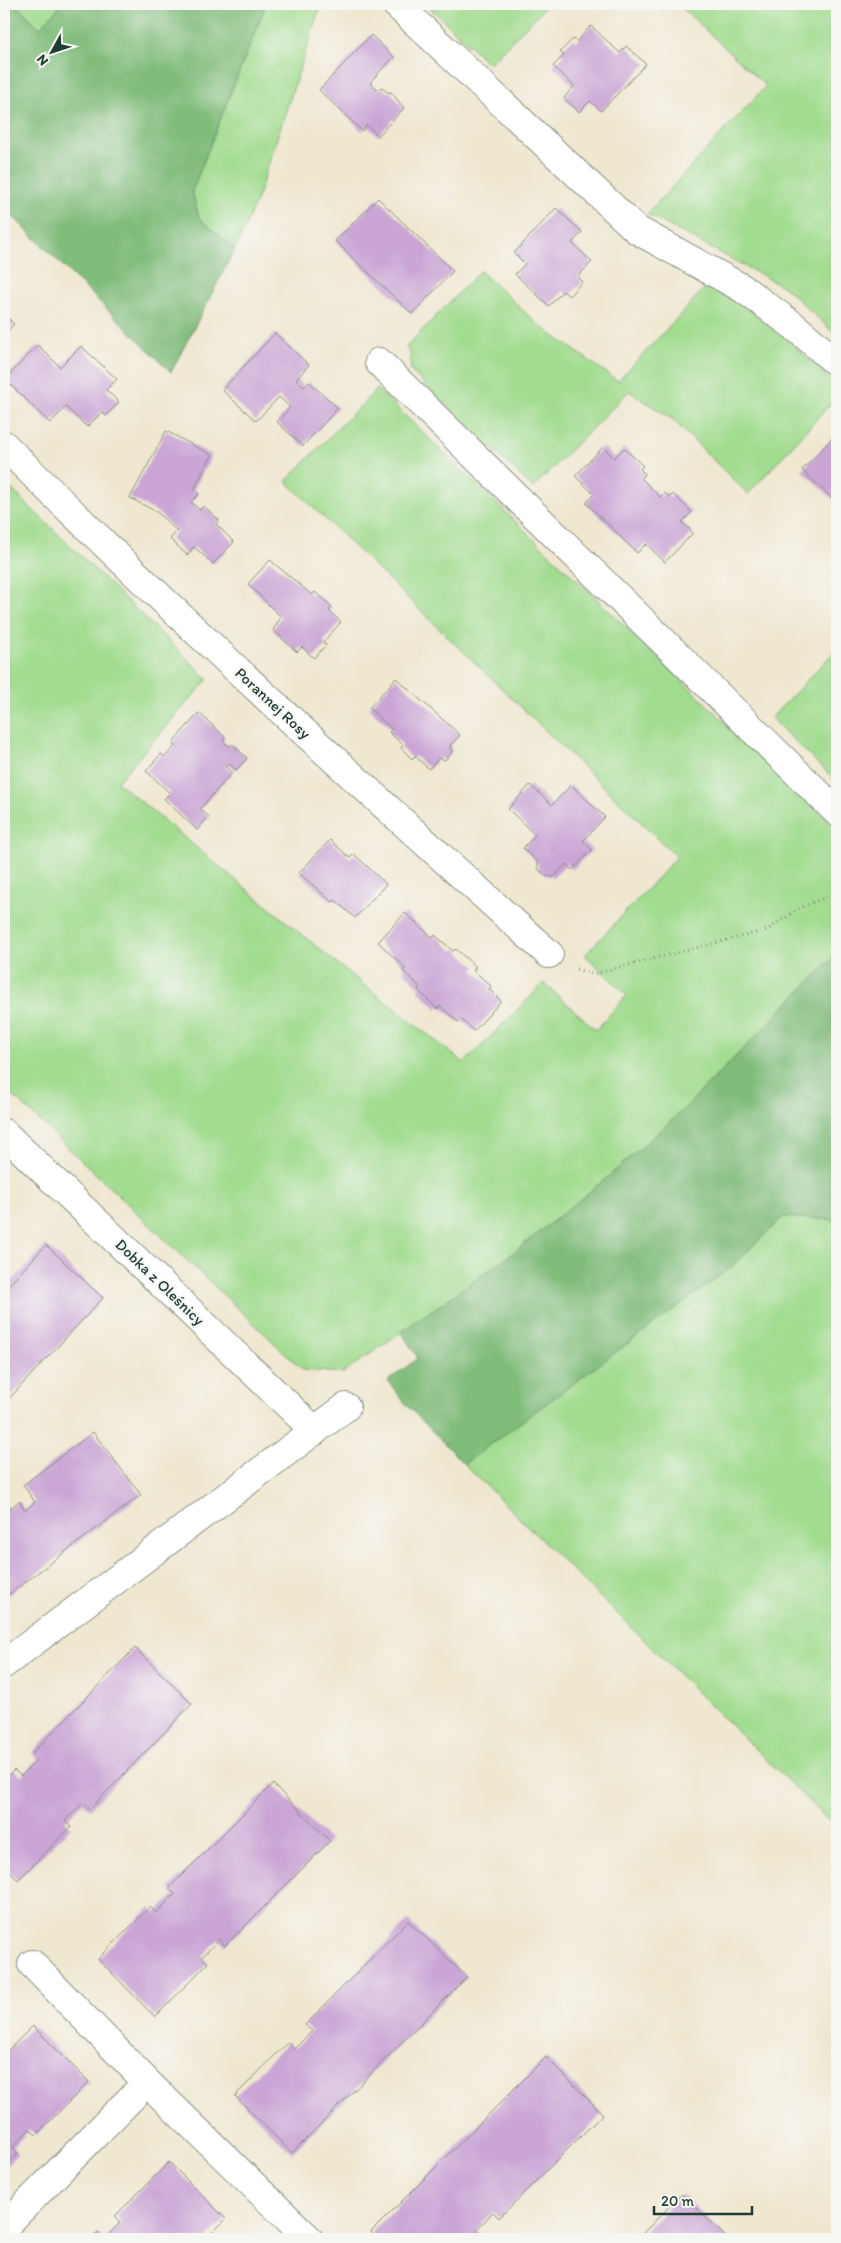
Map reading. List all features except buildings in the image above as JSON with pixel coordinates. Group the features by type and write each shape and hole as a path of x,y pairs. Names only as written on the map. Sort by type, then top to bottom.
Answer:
{"street":[{"path":"396,4 637,230 742,288 794,326 837,363"},
{"path":"379,362 837,812"},
{"name":"Porannej Rosy","path":"4,445 72,513 314,742 549,954"},
{"name":"Dobka z Oleśnicy","path":"4,1133 315,1431"},
{"path":"4,1664 346,1407"},
{"path":"32,1964 147,2082 309,2239"},
{"path":"4,2226 147,2082"}],"path":[{"path":"549,954 573,968 594,974 766,930 801,907 837,893"}],"green space":[{"path":"4,4 15,4 40,28 62,4 266,4 192,191 199,218 235,249 171,372 4,208"},
{"path":"15,4 62,4 40,28"},
{"path":"266,4 321,4 257,199 235,249 199,218 192,191"},
{"path":"426,4 548,4 489,64"},
{"path":"678,4 835,4 837,6 837,336 786,288 647,214 766,86"},
{"path":"480,271 540,326 618,381 707,286 766,319 837,386 837,397 748,494 672,419 629,391 533,488 411,371 410,353 406,347"},
{"path":"377,389 837,829 837,954 681,1112 608,1177 512,1254 343,1373 303,1370 4,1087 4,482 208,679 117,782 340,966 464,1063 544,983 596,1030 627,995 585,955 677,857 286,481"},
{"path":"837,649 837,782 771,718"},
{"path":"837,954 837,1220 783,1217 730,1268 464,1464 404,1402 388,1381 418,1358 401,1332 512,1254 608,1177 681,1112"},
{"path":"783,1217 837,1220 837,1829 464,1464 730,1268"}]}
